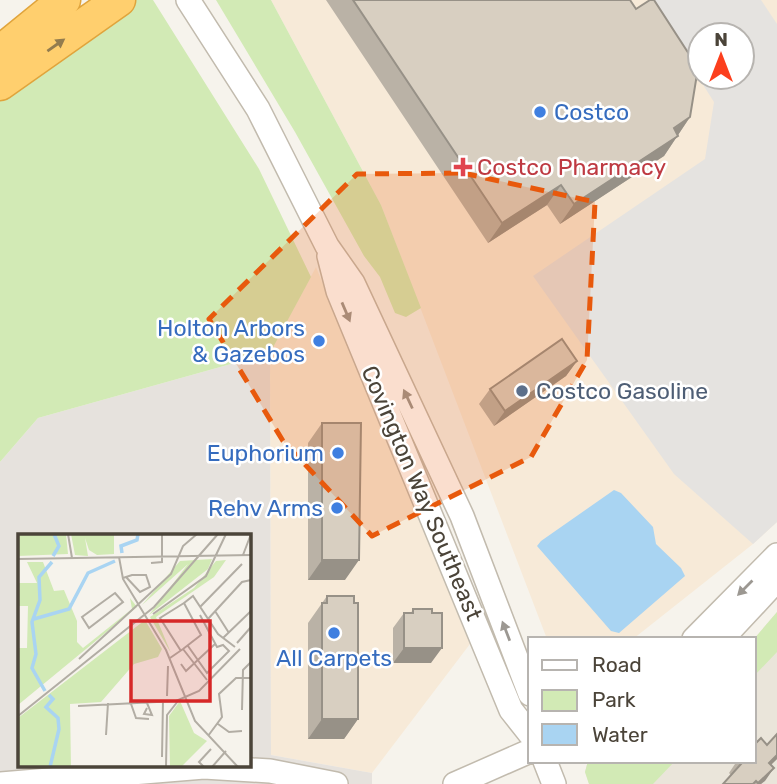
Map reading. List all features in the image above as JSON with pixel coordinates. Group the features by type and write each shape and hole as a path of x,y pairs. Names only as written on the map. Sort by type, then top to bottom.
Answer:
{"highway":[{"path":"0,52 64,0"},
{"path":"0,84 119,0"}],"street":[{"name":"Covington Way Southeast","path":"193,8 258,109 327,246 354,283 462,516 528,689"},
{"name":"Covington Way Southeast","path":"327,246 338,291 397,434 512,710 528,731"},
{"path":"397,434 402,430 412,431 434,478 462,516"},
{"path":"696,637 777,555"},
{"path":"724,637 777,580"},
{"path":"455,784 528,752"},
{"path":"546,763 554,784"},
{"path":"0,784 204,767 270,771 336,784"}],"highlighted area":[{"path":"463,173 595,202 587,360 531,457 372,536 283,441 209,319 357,174"}],"shaded area":[{"path":"271,0 777,0 777,522 636,637 546,637 381,205"},
{"path":"649,0 761,0 777,24 777,522 753,544 674,474 533,276 705,159 714,102 707,91 756,91 756,21 686,21 686,58"},
{"path":"316,267 470,644 372,773 271,755 270,353"},
{"path":"270,353 271,755 372,773 372,784 0,784 0,462 38,418"},
{"path":"777,612 777,784 589,784 585,772 587,763 756,763 756,637"}],"green space":[{"path":"133,0 153,0 259,169 311,277 270,353 38,418 0,462 0,100"},
{"path":"216,0 271,0 381,205 421,308 406,317 395,313 380,277 364,256 295,132"},
{"path":"777,612 777,652 756,674 756,637"},
{"path":"587,763 673,763 653,784 589,784 585,772"}],"water":[{"path":"614,490 621,493 653,527 656,544 681,568 685,576 619,633 611,631 537,546"}],"building":[{"name":"Costco","path":"353,0 630,0 636,9 654,0 686,49 686,91 694,91 690,117 674,128 678,136 574,204 561,185 502,223"},
{"name":"Costco Gasoline","path":"562,339 577,361 505,411 490,389"},
{"path":"322,423 361,423 359,560 322,560"},
{"path":"327,596 354,596 354,603 358,603 358,719 322,719 322,603 327,603"},
{"path":"413,609 432,609 432,613 442,613 442,648 404,648 404,613 413,613"},
{"path":"777,734 777,755 769,763 774,768 758,783 723,784 740,763 756,763 756,743 761,738 767,745"}],"place":[{"name":"Costco","path":"540,112"},
{"name":"Costco Pharmacy","path":"463,167"},
{"name":"Holton Arbors & Gazebos","path":"319,341"},
{"name":"Costco Gasoline","path":"522,391"},
{"name":"Euphorium","path":"338,453"},
{"name":"Rehv Arms","path":"337,508"},
{"name":"All Carpets","path":"334,633"}]}
